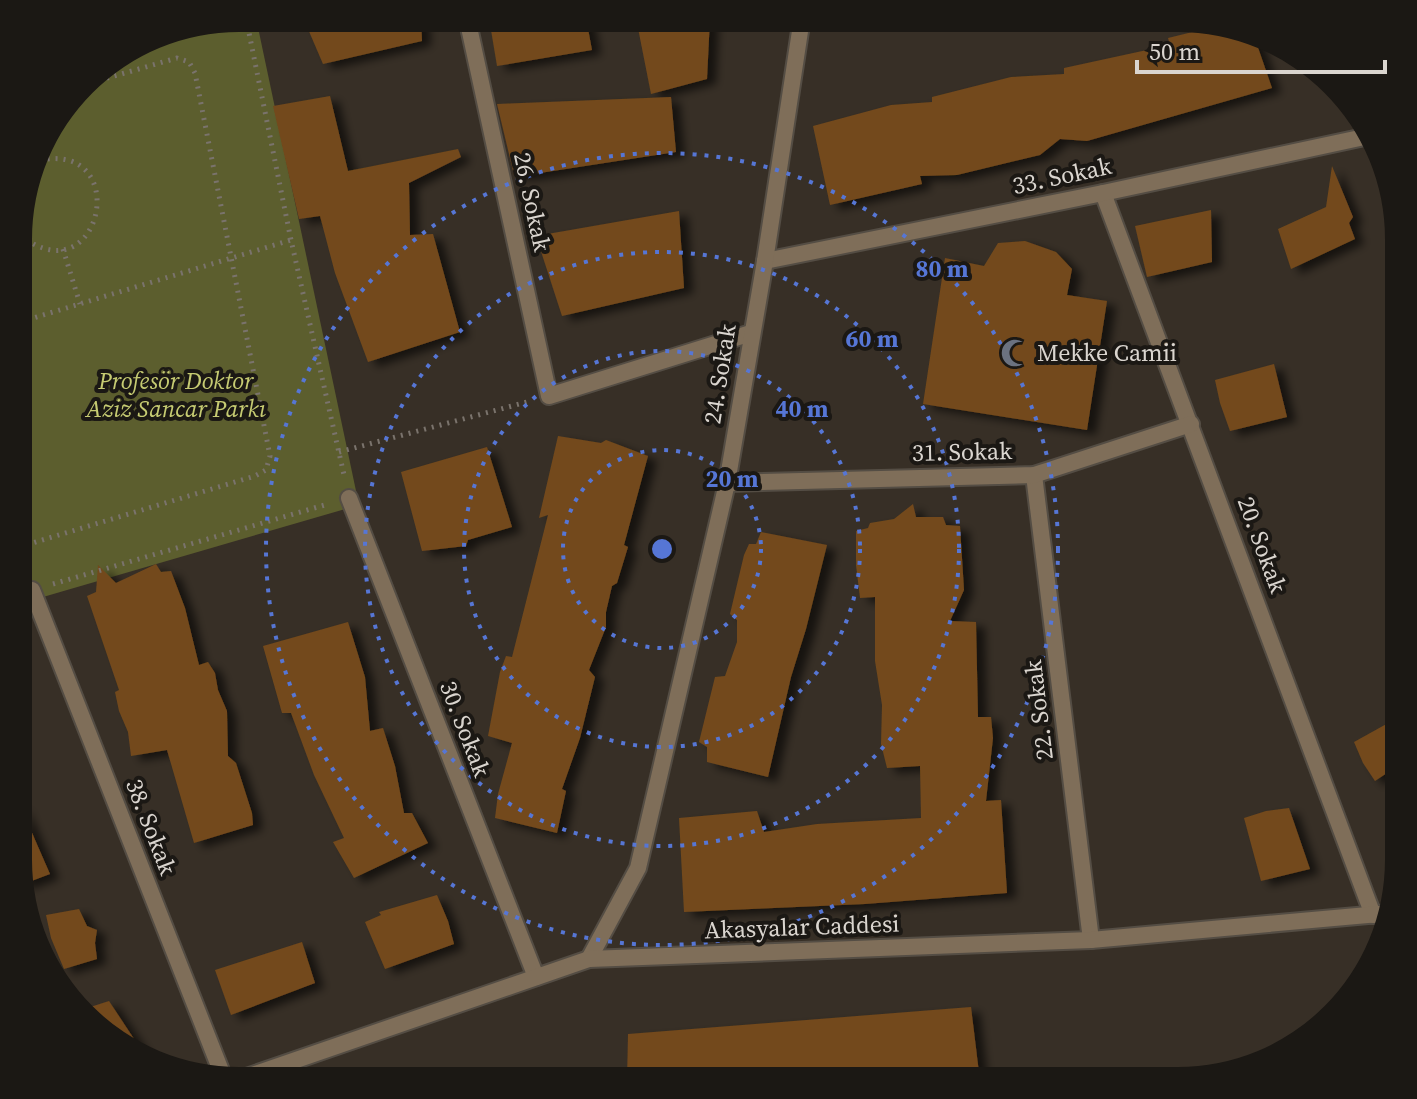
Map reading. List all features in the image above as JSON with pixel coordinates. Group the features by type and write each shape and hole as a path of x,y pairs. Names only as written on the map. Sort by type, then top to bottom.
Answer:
{"street":[{"name":"26. Sokak","path":"470,32 549,396"},
{"name":"24. Sokak","path":"589,959 638,868 727,483 800,32"},
{"name":"33. Sokak","path":"765,261 1358,138"},
{"name":"20. Sokak","path":"1103,193 1379,909"},
{"path":"549,396 751,333"},
{"name":"31. Sokak","path":"727,483 1034,475 1191,424"},
{"name":"22. Sokak","path":"1034,475 1091,940"},
{"name":"30. Sokak","path":"349,498 536,977"},
{"name":"38. Sokak","path":"32,590 219,1066"},
{"name":"Akasyalar Caddesi","path":"276,1067 589,959 1091,940 1378,914"}],"path":[{"path":"32,590 349,498 291,240 249,32"},
{"path":"32,543 255,476 266,470 270,456 195,73 189,62 177,58 111,77"},
{"path":"32,244 48,250 63,249 77,243 89,233 99,206 91,178 80,167 67,160 48,159"},
{"path":"32,318 291,240"},
{"path":"63,249 80,304"},
{"path":"339,452 549,396"}],"green space":[{"name":"Profesör Doktor Aziz Sancar Parkı","path":"259,32 359,505 32,600 32,239 39,185 53,147 75,113 103,83 135,60 160,48 199,36"}],"building":[{"path":"309,32 422,32 422,41 323,64"},
{"path":"491,32 589,32 592,50 497,66"},
{"path":"639,32 709,32 707,79 651,94"},
{"path":"1192,32 1232,39 1258,49 1272,88 1087,141 1060,139 1040,155 957,175 920,176 922,184 830,205 813,126 891,105 932,102 932,97 1011,77 1064,74 1064,68 1170,45 1168,38"},
{"path":"330,96 348,171 458,149 461,157 409,183 410,235 433,234 460,332 368,362 335,273 320,216 299,219 273,106"},
{"path":"671,97 676,152 514,175 497,104"},
{"path":"1332,166 1353,217 1349,223 1355,239 1291,269 1278,229 1326,207"},
{"path":"1211,210 1212,262 1147,277 1135,226"},
{"path":"679,211 684,288 562,316 536,236"},
{"name":"Mekke Camii","path":"1025,241 1056,252 1072,269 1067,295 1107,301 1087,430 923,404 945,258 984,266 998,243"},
{"path":"1274,364 1287,417 1230,431 1215,380"},
{"path":"558,436 601,443 606,440 648,456 624,545 628,547 617,583 612,586 606,627 589,670 595,677 580,738 562,789 566,791 557,833 495,818 512,743 488,736 500,672 506,656 512,657 548,515 539,518"},
{"path":"487,447 512,527 468,540 466,546 422,551 401,472"},
{"path":"913,504 916,517 943,517 946,525 960,526 964,590 950,621 976,622 978,717 991,717 993,738 986,801 1001,800 1007,893 865,904 684,912 679,818 757,811 764,832 817,824 921,818 920,766 887,768 881,744 882,705 875,661 875,597 860,598 856,565 856,531 868,528 870,523 894,519"},
{"path":"761,532 827,545 768,777 707,762 707,747 699,742 715,677 725,676 737,642 737,620 730,614 744,555 749,544 756,544"},
{"path":"156,564 161,572 171,571 185,608 199,665 208,662 215,673 227,711 228,756 236,763 252,813 253,825 194,843 167,750 131,756 128,732 115,692 119,690 87,596 96,592 98,565 116,583"},
{"path":"348,622 365,677 370,731 383,728 395,766 404,813 412,813 428,843 354,878 333,842 344,838 314,775 291,713 282,713 263,646"},
{"path":"1385,725 1385,774 1375,781 1354,742"},
{"path":"1289,808 1310,869 1261,881 1244,818"},
{"path":"32,833 50,874 33,880"},
{"path":"437,895 454,944 385,969 365,922 381,915 379,912"},
{"path":"79,909 87,926 97,930 97,959 64,969 51,938 46,915"},
{"path":"302,942 315,983 231,1015 215,970"},
{"path":"109,1001 133,1038 113,1024 93,1006"},
{"path":"971,1007 978,1067 627,1067 628,1034"}],"place":[{"name":"Mekke Camii","path":"1015,353"}]}
